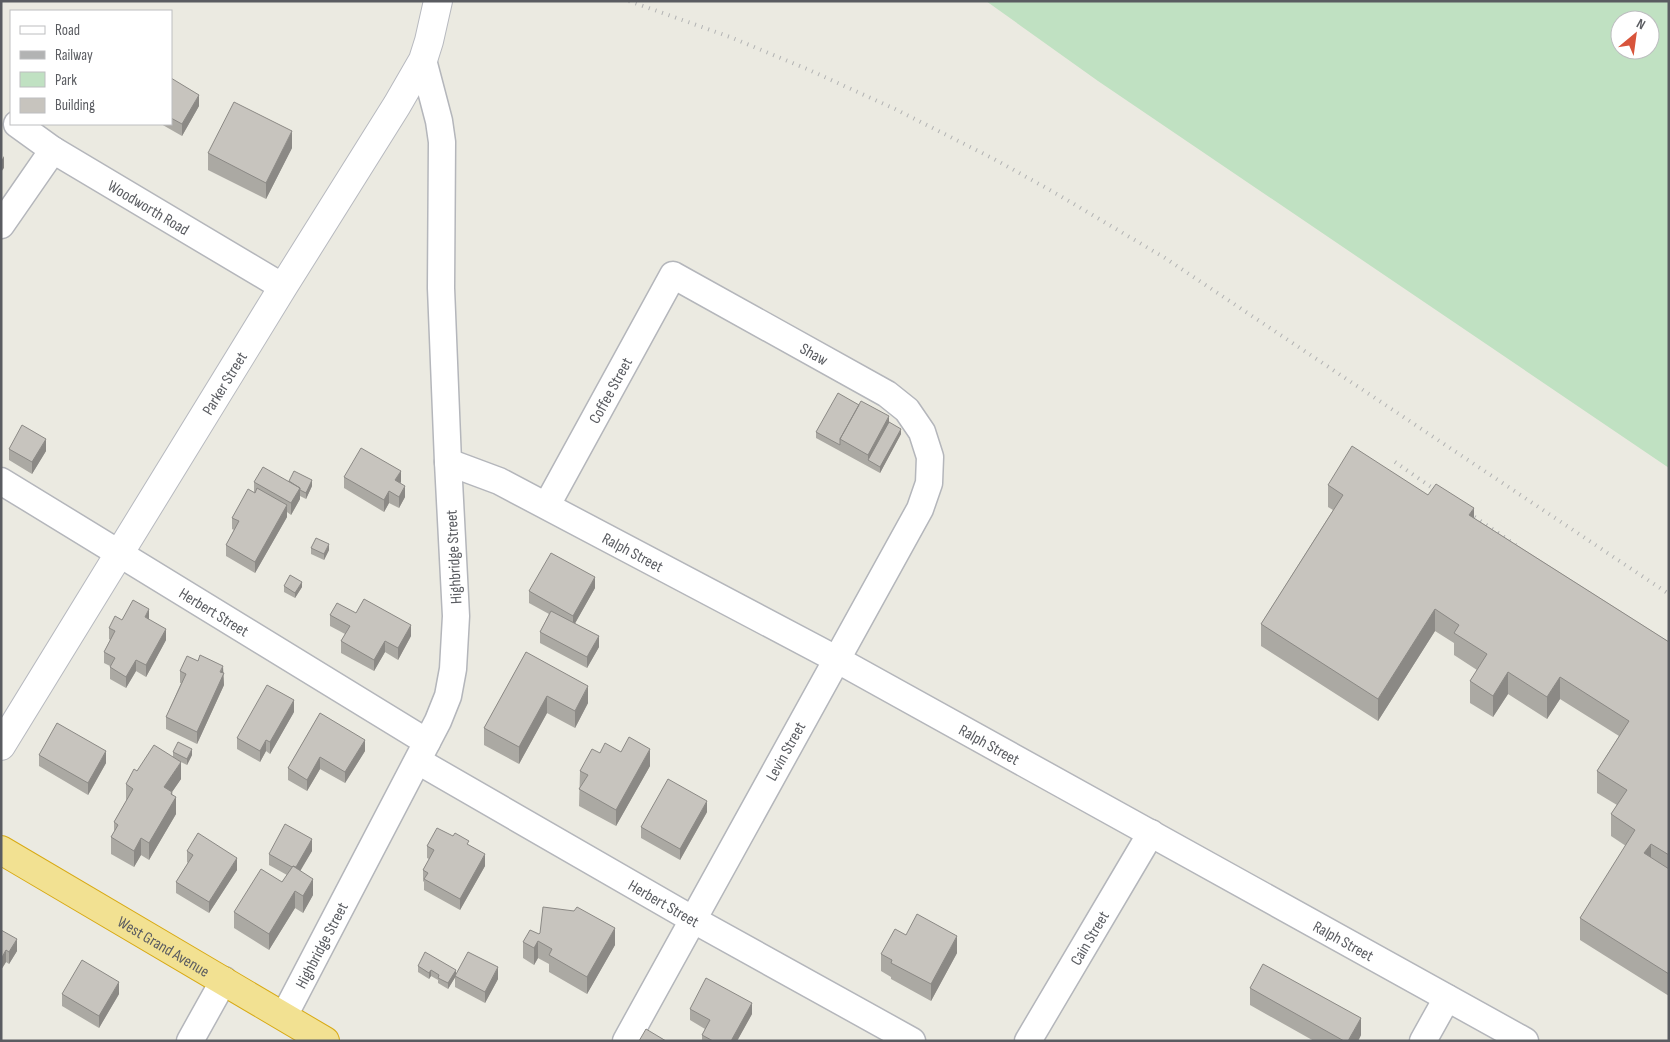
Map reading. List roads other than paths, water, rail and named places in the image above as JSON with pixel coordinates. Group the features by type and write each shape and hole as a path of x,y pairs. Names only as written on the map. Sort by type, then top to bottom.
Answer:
{"highway":[{"name":"West Grand Avenue","path":"1,850 325,1041"}],"street":[{"name":"Parker Street","path":"1,746 283,286 397,106 423,60 437,8"},
{"name":"Highbridge Street","path":"284,1016 423,752 448,696 455,643 456,616 441,288 442,142 439,121 423,60"},
{"name":"Woodworth Road","path":"17,125 53,150 283,286"},
{"path":"1,225 53,150"},
{"name":"Shaw","path":"673,275 886,394 907,410 917,424 922,432 930,457"},
{"name":"Coffee Street","path":"547,505 673,275"},
{"name":"Levin Street","path":"626,1041 920,508 929,484 930,457"},
{"name":"Ralph Street","path":"448,462 499,481 547,505 836,659 1525,1041"},
{"name":"Herbert Street","path":"1,481 120,553 423,752 692,919 912,1041"},
{"name":"Cain Street","path":"1028,1041 1151,833"},
{"path":"190,1041 224,980"},
{"path":"1423,1041 1447,998"}],"railway":[{"path":"629,1 730,37 807,69 895,109 994,159 1057,194 1165,258 1669,594"},
{"path":"1395,462 1444,496"},
{"path":"1463,509 1520,548"}]}
